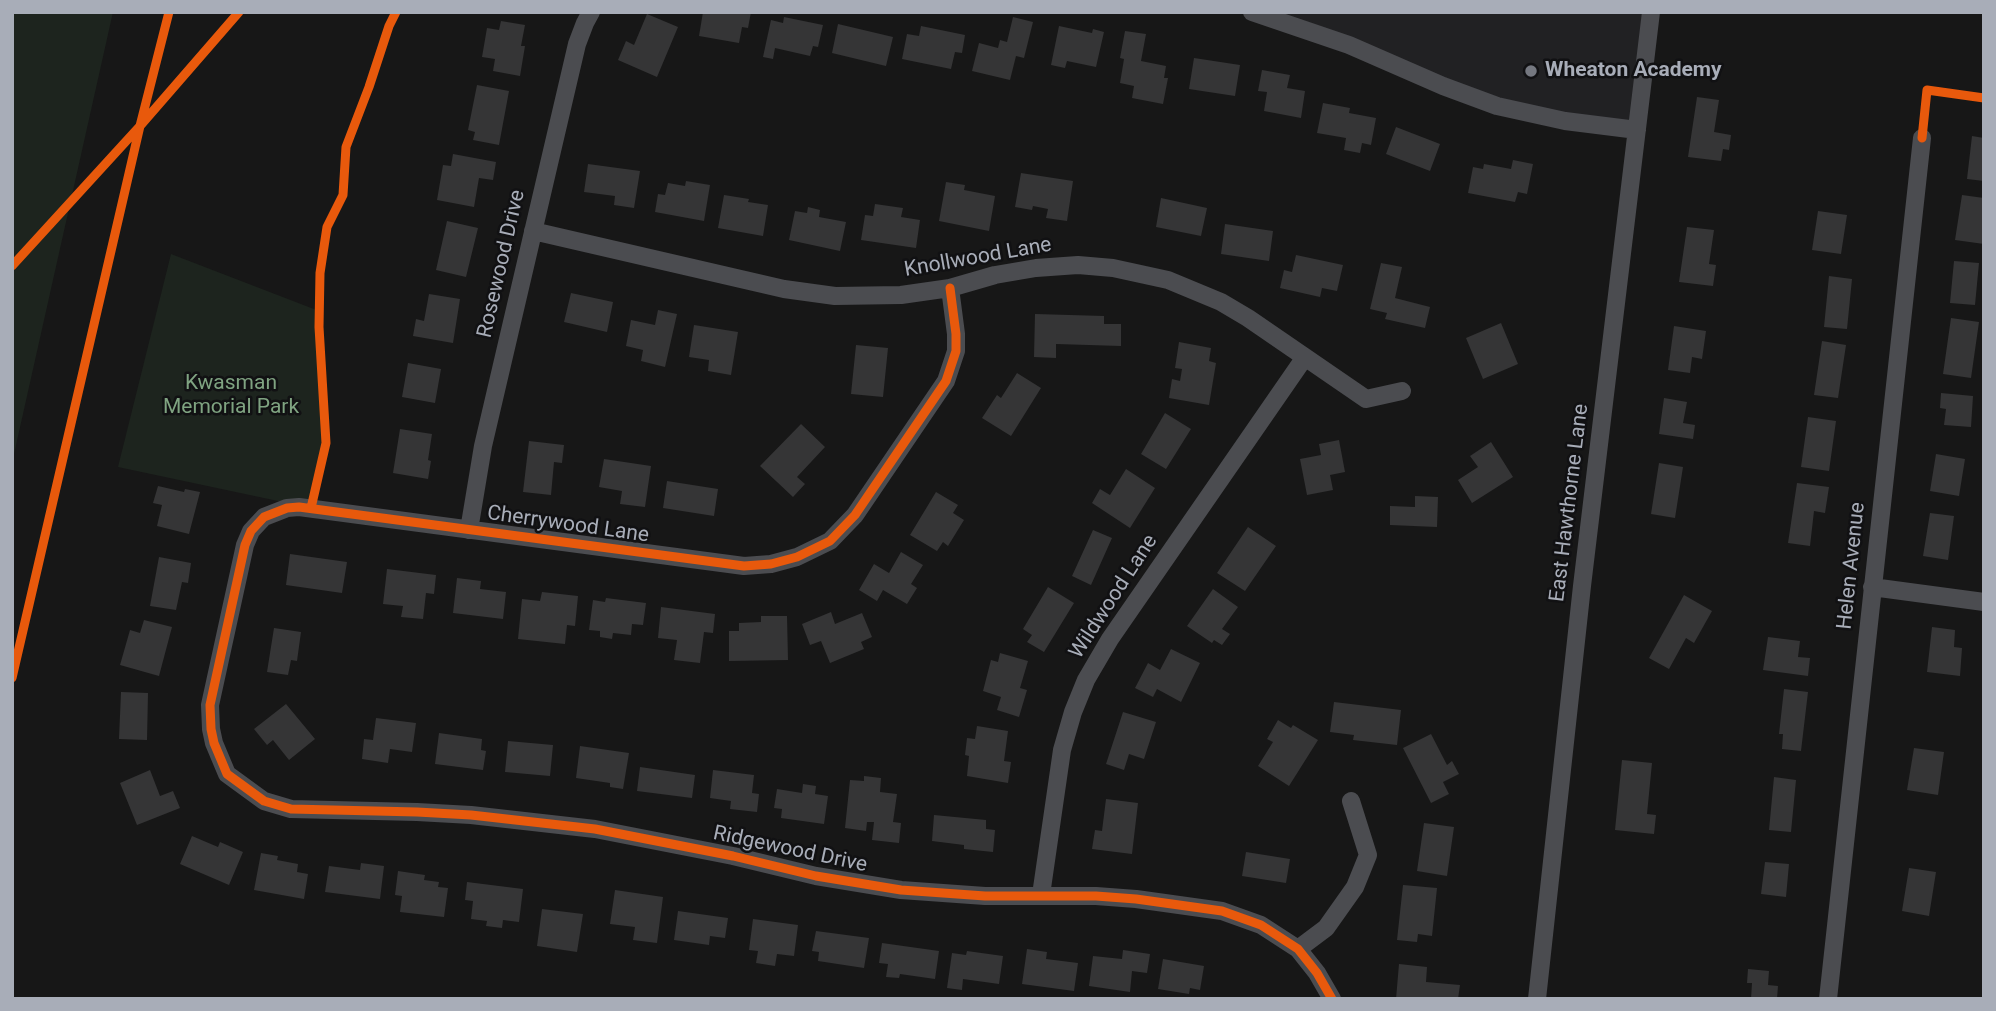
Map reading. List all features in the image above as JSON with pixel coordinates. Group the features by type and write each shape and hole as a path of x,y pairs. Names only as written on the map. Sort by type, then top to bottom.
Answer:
{"street":[{"name":"Rosewood Drive","path":"469,530 483,446 577,44 591,12"},
{"path":"1252,12 1349,45 1497,106 1565,121 1637,130"},
{"name":"East Hawthorne Lane","path":"1537,999 1582,586 1651,12"},
{"name":"Helen Avenue","path":"1828,999 1922,138"},
{"name":"Knollwood Lane","path":"533,231 806,293 835,296 901,295 950,288 995,275 1036,268 1078,265 1136,272 1168,280 1221,302 1366,399 1402,391"},
{"name":"Cherrywood Lane","path":"223,763 211,729 210,705 245,545 258,522 274,512 299,507 744,566 771,564 797,557 830,541 866,500 946,381 956,351 950,288"},
{"name":"Wildwood Lane","path":"1041,895 1062,750 1086,680 1110,639 1305,357"},
{"path":"1872,587 1984,601"},
{"name":"Ridgewood Drive","path":"223,763 227,774 255,796 291,809 417,812 541,822 664,841 873,887 943,894 1096,896 1222,911 1261,925 1298,949 1332,999"},
{"path":"1298,949 1326,928 1355,887 1368,855 1351,801"}],"shaded area":[{"name":"Wheaton Academy","path":"1262,12 1643,12 1632,122 1557,115 1473,91"}],"green space":[{"path":"12,12 113,12 12,463"},
{"name":"Kwasman Memorial Park","path":"171,254 319,311 326,443 311,508 118,467"}],"building":[{"path":"703,12 751,12 748,28 742,27 739,43 699,36"},
{"path":"647,14 678,27 657,77 618,60 626,41 634,45"},
{"path":"784,17 823,25 818,47 813,46 810,56 775,48 773,59 763,57 771,20 783,23"},
{"path":"1013,17 1033,22 1024,58 1016,56 1010,80 972,71 979,43 998,48 1000,40 1007,42"},
{"path":"501,21 525,25 520,76 493,71 495,59 482,57 487,28 499,30"},
{"path":"838,24 893,37 886,66 832,53"},
{"path":"921,26 965,35 962,53 955,52 951,69 902,59 907,34 919,36"},
{"path":"1059,26 1092,33 1093,29 1104,32 1096,67 1067,61 1065,68 1051,65"},
{"path":"1125,31 1146,34 1141,61 1166,66 1164,78 1168,78 1163,104 1132,98 1134,86 1120,83 1124,59 1120,58"},
{"path":"1194,58 1240,65 1235,96 1189,89"},
{"path":"1262,70 1290,75 1287,88 1305,91 1301,118 1264,111 1267,92 1258,91"},
{"path":"477,85 509,91 499,145 473,140 475,132 468,130"},
{"path":"1697,97 1719,100 1714,132 1731,135 1729,150 1723,149 1721,161 1688,157"},
{"path":"1323,103 1350,108 1349,113 1376,118 1371,145 1362,143 1360,153 1344,150 1346,138 1317,133"},
{"path":"1396,127 1440,144 1430,171 1386,154"},
{"path":"1972,136 1984,138 1984,181 1967,179"},
{"path":"453,154 496,162 493,180 479,178 474,207 437,200 443,165 451,166"},
{"path":"1513,160 1533,164 1527,194 1518,192 1515,202 1468,193 1473,167 1483,169 1484,164 1511,169"},
{"path":"588,164 640,171 634,208 614,205 615,196 584,192"},
{"path":"1021,173 1073,181 1067,221 1046,218 1048,209 1015,207"},
{"path":"686,181 710,185 704,221 655,212 658,194 665,195 668,183 685,186"},
{"path":"946,182 965,185 964,190 995,196 989,231 939,221"},
{"path":"724,195 768,205 763,236 718,228"},
{"path":"1962,195 1984,198 1984,244 1955,240"},
{"path":"1161,198 1207,208 1201,236 1156,227"},
{"path":"875,204 903,208 901,217 920,220 916,248 861,240 865,215 873,216"},
{"path":"808,207 820,210 819,217 846,222 840,251 789,240 795,211 807,213"},
{"path":"1818,211 1847,215 1841,254 1812,250"},
{"path":"447,221 478,228 466,277 436,270"},
{"path":"1225,224 1273,231 1269,261 1221,254"},
{"path":"1687,227 1714,230 1709,264 1716,265 1713,286 1679,282"},
{"path":"1296,255 1343,265 1337,291 1322,288 1320,297 1280,288 1284,270 1292,272"},
{"path":"1954,261 1979,263 1975,305 1950,303"},
{"path":"1381,263 1402,267 1395,298 1430,307 1425,328 1385,319 1387,313 1370,309"},
{"path":"1829,276 1852,279 1847,329 1824,327"},
{"path":"571,293 613,302 607,332 564,322"},
{"path":"429,294 460,299 453,343 413,336 416,319 424,321"},
{"path":"658,310 677,314 665,367 641,361 643,350 626,346 631,320 655,325"},
{"path":"1035,314 1104,316 1104,324 1121,324 1121,346 1056,344 1056,358 1034,357"},
{"path":"1951,318 1979,322 1971,378 1943,374"},
{"path":"1501,323 1518,364 1483,379 1466,338"},
{"path":"694,325 738,332 731,375 708,371 709,360 689,357"},
{"path":"1674,326 1706,331 1702,359 1692,357 1690,373 1668,370"},
{"path":"1822,341 1846,345 1838,398 1814,395"},
{"path":"1179,342 1211,348 1209,361 1216,363 1209,405 1169,398 1172,379 1180,381 1182,369 1175,368"},
{"path":"856,345 888,348 883,397 851,394"},
{"path":"408,363 441,369 435,403 402,397"},
{"path":"1017,373 1041,388 1011,436 982,418 997,395 1001,398"},
{"path":"1941,393 1973,396 1971,427 1944,425 1946,409 1940,408"},
{"path":"1664,398 1687,402 1683,423 1695,425 1693,439 1659,434"},
{"path":"1165,413 1191,429 1166,469 1141,454"},
{"path":"1808,417 1836,421 1829,471 1801,467"},
{"path":"801,424 825,447 797,477 805,484 793,497 760,466"},
{"path":"400,429 432,434 428,479 393,473"},
{"path":"1339,440 1345,472 1330,475 1333,490 1307,495 1300,459 1321,455 1319,444"},
{"path":"529,441 564,445 562,463 554,462 551,495 523,492"},
{"path":"1491,442 1513,477 1472,503 1458,480 1478,467 1470,456"},
{"path":"1936,454 1965,459 1959,496 1930,491"},
{"path":"604,459 651,466 645,507 620,504 622,491 599,487"},
{"path":"1659,463 1683,467 1675,518 1651,514"},
{"path":"1126,469 1155,488 1130,528 1092,503 1100,489 1110,495"},
{"path":"667,481 718,489 714,516 663,508"},
{"path":"1797,483 1829,487 1825,513 1814,511 1810,546 1788,543"},
{"path":"158,486 184,492 185,489 200,492 189,534 157,526 162,505 153,503"},
{"path":"936,492 958,505 953,513 964,520 948,546 943,542 937,551 910,535"},
{"path":"1415,496 1438,497 1437,527 1390,525 1390,506 1415,507"},
{"path":"1930,513 1954,516 1948,560 1923,556"},
{"path":"1248,527 1276,546 1245,591 1217,573"},
{"path":"1093,530 1112,538 1091,585 1072,576"},
{"path":"901,552 923,565 911,584 917,588 907,604 883,590 877,601 859,590 874,564 889,573"},
{"path":"290,554 347,562 342,593 286,585"},
{"path":"159,557 191,563 188,583 182,582 176,610 150,606"},
{"path":"387,569 436,575 434,594 426,593 423,619 401,617 403,606 383,604"},
{"path":"457,578 481,581 480,589 506,592 503,619 453,613"},
{"path":"1048,587 1074,603 1044,652 1027,642 1032,635 1023,629"},
{"path":"1213,589 1238,607 1222,629 1230,634 1222,645 1214,640 1212,643 1187,626"},
{"path":"542,592 578,596 575,626 567,625 565,644 518,639 522,599 540,601"},
{"path":"1684,595 1712,611 1694,643 1686,638 1669,669 1649,658"},
{"path":"606,598 646,603 643,625 632,624 631,635 613,633 612,639 600,637 600,631 589,630 593,600 605,602"},
{"path":"661,607 715,614 713,633 704,632 700,663 674,660 677,640 658,638"},
{"path":"831,612 835,624 862,613 872,637 861,642 864,649 830,663 821,641 810,645 802,624"},
{"path":"761,616 787,616 788,660 729,661 729,631 739,631 739,623 761,622"},
{"path":"144,620 172,627 159,676 120,665 130,630 140,633"},
{"path":"1932,627 1955,630 1954,647 1962,648 1960,676 1927,672"},
{"path":"274,628 301,632 297,661 291,660 288,675 267,672"},
{"path":"1768,637 1800,641 1798,657 1810,658 1808,676 1763,670"},
{"path":"1171,649 1200,663 1181,702 1157,689 1153,697 1135,688 1148,663 1160,670"},
{"path":"1000,653 1028,661 1020,688 1027,690 1019,717 997,710 1001,697 983,691 991,660 998,662"},
{"path":"1784,689 1808,692 1801,751 1782,749 1783,734 1779,734"},
{"path":"121,692 148,693 147,740 119,739"},
{"path":"1334,702 1401,710 1397,745 1353,740 1354,735 1330,732"},
{"path":"286,704 315,739 289,760 273,740 267,745 254,729"},
{"path":"1123,712 1156,722 1144,759 1129,754 1124,770 1106,764"},
{"path":"376,718 416,723 412,752 390,749 388,763 362,759 364,739 373,740"},
{"path":"1278,720 1291,728 1293,725 1318,740 1289,786 1258,766 1273,742 1267,739"},
{"path":"977,726 1008,731 1004,761 1011,762 1008,783 967,776 967,738 975,739"},
{"path":"439,733 482,739 481,750 486,751 483,770 435,764"},
{"path":"1431,734 1447,765 1452,761 1459,774 1443,782 1449,794 1431,803 1403,748"},
{"path":"508,741 553,745 550,776 505,772"},
{"path":"580,746 629,753 623,789 610,787 610,783 576,778"},
{"path":"1914,748 1944,752 1938,795 1907,790"},
{"path":"1622,760 1652,763 1647,814 1656,815 1654,834 1615,830"},
{"path":"640,767 695,775 692,798 637,791"},
{"path":"150,770 160,796 173,791 180,808 137,825 120,783"},
{"path":"713,770 754,775 752,793 759,794 757,812 730,809 731,801 710,798"},
{"path":"864,776 881,778 880,792 897,794 893,822 901,823 899,843 872,840 874,822 867,822 866,831 845,828 850,780 864,781"},
{"path":"1774,777 1796,780 1791,832 1769,830"},
{"path":"803,784 816,786 815,794 828,796 824,824 781,818 782,809 774,808 777,789 802,793"},
{"path":"1106,799 1138,803 1132,854 1092,849 1095,830 1102,831"},
{"path":"934,815 986,820 986,829 995,830 993,852 964,849 964,845 932,841"},
{"path":"1424,823 1454,827 1447,876 1417,871"},
{"path":"192,836 218,847 220,842 243,852 229,885 180,864"},
{"path":"1246,852 1290,859 1286,883 1242,876"},
{"path":"261,853 278,856 277,860 298,864 297,872 308,874 304,899 254,890"},
{"path":"1765,862 1789,864 1786,897 1761,894"},
{"path":"361,863 384,866 380,899 325,892 329,866 360,870"},
{"path":"1909,868 1936,872 1929,916 1902,911"},
{"path":"398,871 425,875 424,880 439,882 438,887 448,888 444,917 400,912 402,896 395,895"},
{"path":"467,882 523,889 519,922 503,920 502,928 486,926 487,921 471,919 473,901 465,900"},
{"path":"1403,885 1437,888 1432,936 1418,934 1417,942 1397,940"},
{"path":"615,890 663,897 657,943 633,940 635,927 610,924"},
{"path":"542,909 583,914 577,952 537,946"},
{"path":"678,911 728,918 725,938 710,936 709,945 674,940"},
{"path":"753,919 798,925 794,956 777,954 775,966 756,963 758,951 749,950"},
{"path":"816,931 869,938 864,968 818,961 819,952 812,951"},
{"path":"882,943 939,951 935,979 900,974 899,978 886,977 888,964 879,963"},
{"path":"1027,949 1047,952 1046,959 1078,963 1074,991 1022,984"},
{"path":"1123,950 1150,954 1147,973 1132,971 1130,992 1089,986 1093,956 1122,959"},
{"path":"967,951 1003,956 999,984 963,979 962,990 947,988 952,953 966,955"},
{"path":"1163,959 1204,966 1200,990 1190,988 1189,994 1158,989"},
{"path":"1399,964 1427,967 1426,982 1460,985 1458,999 1396,999"},
{"path":"1748,969 1769,971 1768,985 1778,986 1777,999 1751,999 1752,983 1747,983"}],"cycle path":[{"path":"12,678 169,12"},
{"path":"12,266 140,126 239,12"},
{"path":"311,508 326,443 319,327 320,273 327,227 343,195 346,147 396,12"},
{"path":"1922,138 1927,90 1984,98"},
{"path":"950,288 956,351 946,381 855,515 830,541 797,557 771,564 744,566 299,507 287,508 264,517 251,531 245,545 210,705 214,743 227,774 264,801 291,809 471,815 595,829 733,856 816,876 901,890 985,896 1096,896 1222,911 1261,925 1298,949 1317,973 1332,999"}],"place":[{"name":"Wheaton Academy","path":"1531,71"}]}
